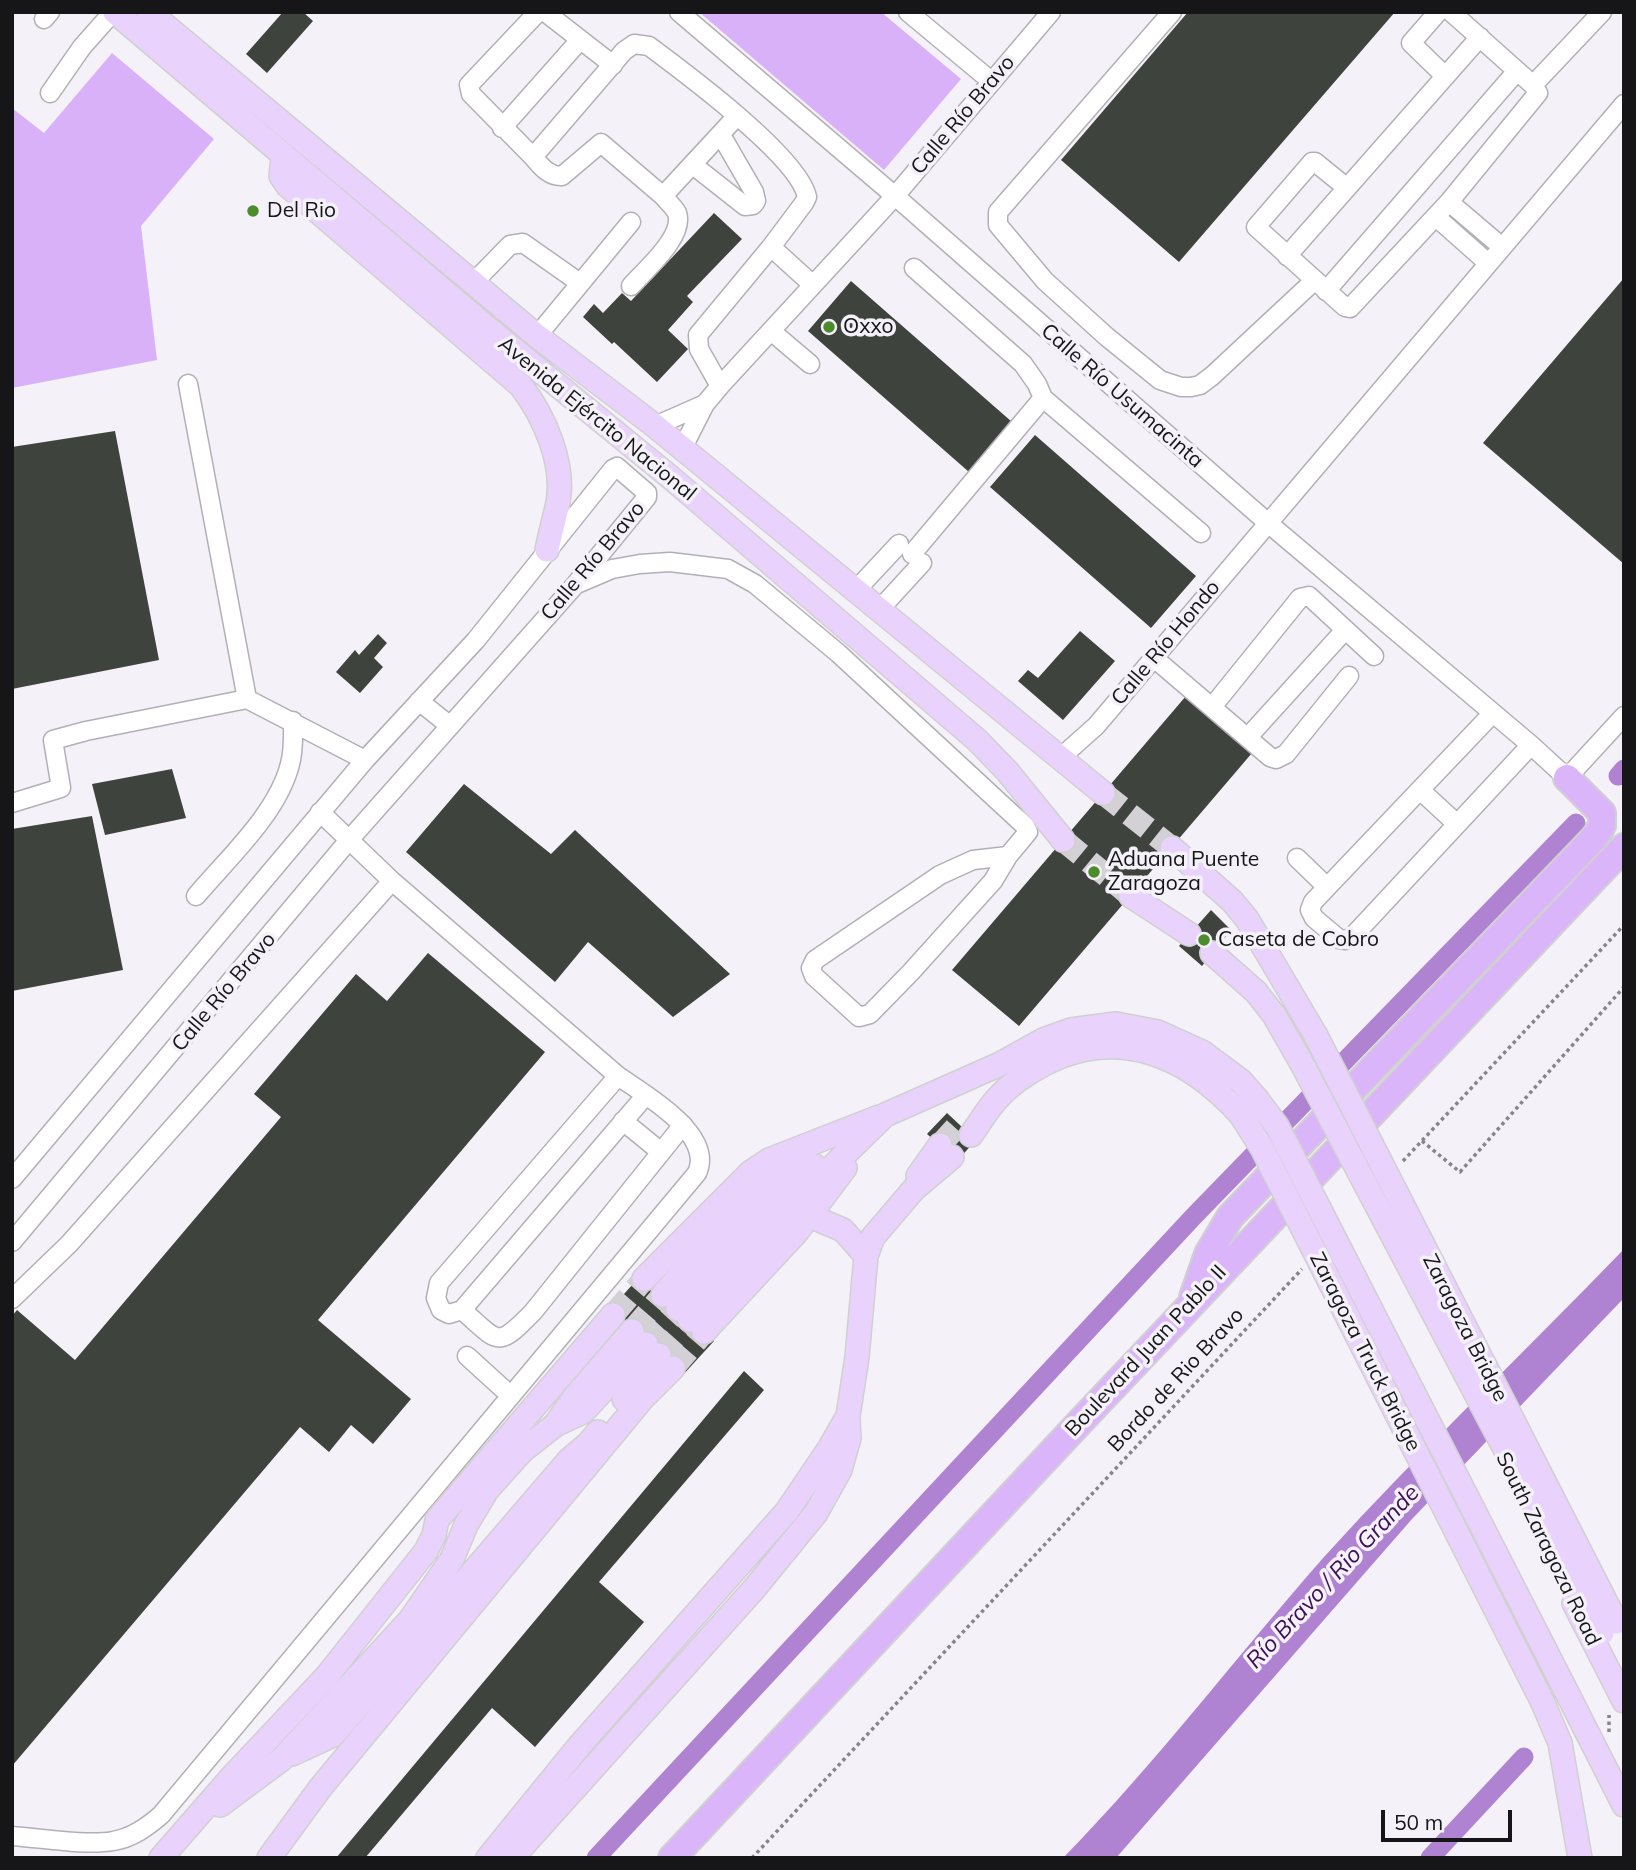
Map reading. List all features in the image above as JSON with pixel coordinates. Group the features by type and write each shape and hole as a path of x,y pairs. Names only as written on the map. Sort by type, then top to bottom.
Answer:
{"highway":[{"path":"1190,1305 1208,1254 1230,1217 1594,838 1602,826 1602,813 1567,778"},
{"name":"Boulevard Juan Pablo II","path":"672,1858 1624,847"}],"main road":[{"name":"Avenida Ejército Nacional","path":"114,12 485,326 670,477 977,740 1033,801 1063,840"},
{"name":"Avenida Ejército Nacional","path":"149,12 537,336 656,426 1103,793"},
{"path":"283,156 281,176 288,186 521,386 534,403 551,439 557,466 559,499 547,550"},
{"path":"485,326 560,369 665,451 675,453 682,449"},
{"name":"Zaragoza Bridge","path":"1171,848 1232,901 1247,919 1315,1034 1614,1630"},
{"path":"1131,896 1189,934"},
{"path":"1212,953 1256,992 1274,1015 1498,1433 1614,1630"},
{"path":"644,1279 751,1172 769,1160 885,1115 998,1065 1043,1040 1071,1030 1116,1024 1158,1032 1179,1040 1223,1067 1248,1107"},
{"path":"965,1130 1021,1079 1056,1058 1097,1047 1139,1049 1179,1064 1248,1107"},
{"name":"Zaragoza Truck Bridge","path":"1248,1107 1277,1126 1624,1805"},
{"name":"Zaragoza Truck Bridge","path":"1248,1107 1262,1148 1543,1703 1560,1743 1580,1858"},
{"path":"684,1314 810,1216 885,1115"},
{"path":"684,1314 885,1115"},
{"path":"684,1314 760,1187 776,1173 885,1115"},
{"path":"512,1858 754,1589 816,1513 840,1470 849,1438 848,1416 857,1357 866,1256 873,1237 946,1151"},
{"path":"810,1216 843,1230 866,1256"},
{"path":"161,1858 229,1780 327,1677 426,1551 434,1535 437,1520 613,1315"},
{"path":"196,1820 282,1759 410,1620 453,1559 466,1525 487,1490 522,1451 555,1425 583,1412 652,1350"},
{"path":"282,1759 333,1735 569,1460 582,1449 652,1350"},
{"path":"555,1425 575,1398 652,1350"},
{"path":"269,1858 321,1787 643,1398 652,1350"},
{"path":"582,1449 583,1412"},
{"path":"488,1858 580,1745 787,1511 848,1416"},
{"name":"South Zaragoza Road","path":"1498,1433 1496,1448 1503,1464 1624,1701"},
{"name":"South Zaragoza Road","path":"1614,1630 1624,1667"},
{"name":"South Zaragoza Road","path":"1614,1630 1624,1675"},
{"path":"321,1787 333,1735"}],"street":[{"path":"50,93 82,47 114,12"},
{"path":"538,12 469,85 471,94 502,128 554,176 562,176 601,143 663,196 676,212 679,227 673,239 631,286"},
{"path":"545,12 613,65"},
{"name":"Calle Río Usumacinta","path":"679,12 1268,523 1567,778"},
{"path":"908,12 991,81"},
{"name":"Calle Río Bravo","path":"682,449 705,404 720,386 895,197 1051,12"},
{"path":"1172,12 998,212 999,225 1045,281 1160,380 1181,387 1200,385 1320,285 1517,71"},
{"path":"1438,12 1411,43 1445,76"},
{"path":"1348,188 1312,162 1256,227 1345,307 1353,307 1436,217 1537,97 1538,93 1533,85 1451,12"},
{"path":"1533,85 1602,12"},
{"path":"1287,256 1480,37"},
{"path":"502,128 580,40"},
{"path":"533,157 634,44 649,46 737,116 790,167 806,192 804,203 698,335 699,349 720,386"},
{"name":"Calle Río Hondo","path":"1060,758 1096,726 1624,104"},
{"path":"663,196 737,116"},
{"path":"693,165 745,206 753,205 754,192 722,135"},
{"path":"1449,202 1502,247"},
{"path":"1436,217 1488,263"},
{"path":"537,336 631,222"},
{"path":"473,283 510,245 523,243 580,284"},
{"path":"771,247 813,285"},
{"path":"914,268 1023,364 1043,398 1201,533"},
{"path":"771,331 810,364"},
{"path":"188,384 247,699"},
{"path":"879,610 911,554 1043,398"},
{"name":"Calle Río Bravo","path":"656,426 705,404"},
{"name":"Calle Río Bravo","path":"12,1180 320,812 476,640 613,468 617,467 647,493 647,497 576,584 349,840 15,1235"},
{"path":"856,590 911,554"},
{"path":"576,584 612,569 670,562 728,569 755,584 838,653 1026,826 1028,832 1008,856 993,881 911,972 867,1016 859,1017 812,972 815,960 940,875 972,860 1008,856"},
{"path":"1212,707 1303,596 1309,596 1374,656"},
{"path":"1248,737 1345,630"},
{"path":"1154,658 1270,757 1276,759 1284,756 1349,676"},
{"path":"12,803 61,788 53,740 247,699 365,760"},
{"path":"419,701 449,725"},
{"path":"1493,713 1312,902 1310,910 1314,918 1339,939 1346,940 1353,936 1531,745"},
{"path":"1567,778 1624,716"},
{"path":"196,896 273,803 290,766 293,721"},
{"path":"1420,790 1457,824"},
{"path":"12,1836 113,1842 133,1835 161,1815 696,1173 701,1157 683,1125 618,1076 392,881 320,812"},
{"path":"1297,858 1327,887"},
{"path":"12,1298 69,1244 392,881"},
{"path":"618,1076 439,1283 435,1291 440,1310 449,1314 462,1310 646,1095"},
{"path":"623,1121 661,1152"},
{"path":"462,1310 492,1335 502,1338 511,1335 533,1312 683,1125"},
{"path":"467,1356 511,1396"}],"path":[{"path":"1403,1161 1624,925"},
{"path":"1422,1141 1460,1172 1624,987"},
{"name":"Bordo de Rio Bravo","path":"752,1858 1310,1261"}],"shaded area":[{"path":"699,12 881,12 961,79 884,170"},
{"path":"112,53 214,139 141,226 157,360 12,388 12,108 44,133"}],"water":[{"name":"Río Bravo / Rio Grande","path":"1624,1249 1624,1298 1412,1519 1116,1858 1063,1858 1164,1747 1324,1557 1397,1479"}],"building":[{"path":"283,12 303,12 313,21 267,73 246,54"},
{"path":"1188,12 1395,12 1179,262 1061,160"},
{"path":"714,213 742,239 687,296 693,302 668,330 688,349 657,382 583,317 594,304 603,313 622,293 631,301"},
{"path":"1624,278 1624,564 1483,443"},
{"path":"851,281 1012,422 969,472 808,331"},
{"path":"115,431 159,660 12,689 12,447"},
{"path":"1035,435 1196,576 1151,628 990,487"},
{"path":"1080,631 1115,661 1063,720 1018,681 1028,670 1038,678"},
{"path":"378,634 387,643 374,658 383,667 360,693 336,672 355,650 359,655"},
{"name":"Aduana Puente Zaragoza","path":"1186,696 1252,753 1019,1026 952,970"},
{"path":"172,769 186,818 105,835 92,784"},
{"path":"464,784 551,854 575,830 730,974 673,1017 588,942 555,982 406,852"},
{"path":"92,816 123,970 12,991 12,829"},
{"name":"Caseta de Cobro","path":"1211,910 1231,930 1202,966 1179,946"},
{"path":"428,953 545,1052 318,1320 411,1399 373,1444 351,1425 329,1452 300,1427 12,1766 12,1316 17,1310 75,1360 281,1117 254,1094 356,974 387,1001"},
{"path":"947,1113 976,1140 957,1161 927,1134"},
{"path":"640,1276 714,1341 682,1376 609,1311"},
{"path":"744,1371 764,1390 599,1582 644,1622 535,1747 492,1708 365,1858 336,1858"}],"waterway":[{"path":"1618,776 1624,769"},
{"path":"596,1858 1194,1216 1576,823"},
{"path":"1430,1858 1524,1757"}],"tunnel":[{"path":"1103,793 1172,848"},
{"path":"1063,840 1131,896"},
{"path":"940,1145 959,1124"},
{"path":"613,1315 644,1279"},
{"path":"632,1331 663,1295"},
{"path":"646,1344 678,1309"},
{"path":"659,1355 690,1320"},
{"path":"673,1368 704,1332"}],"place":[{"name":"Del Rio","path":"253,211"},
{"name":"Oxxo","path":"829,327"},
{"name":"Aduana Puente Zaragoza","path":"1094,872"},
{"name":"Caseta de Cobro","path":"1204,940"}]}
